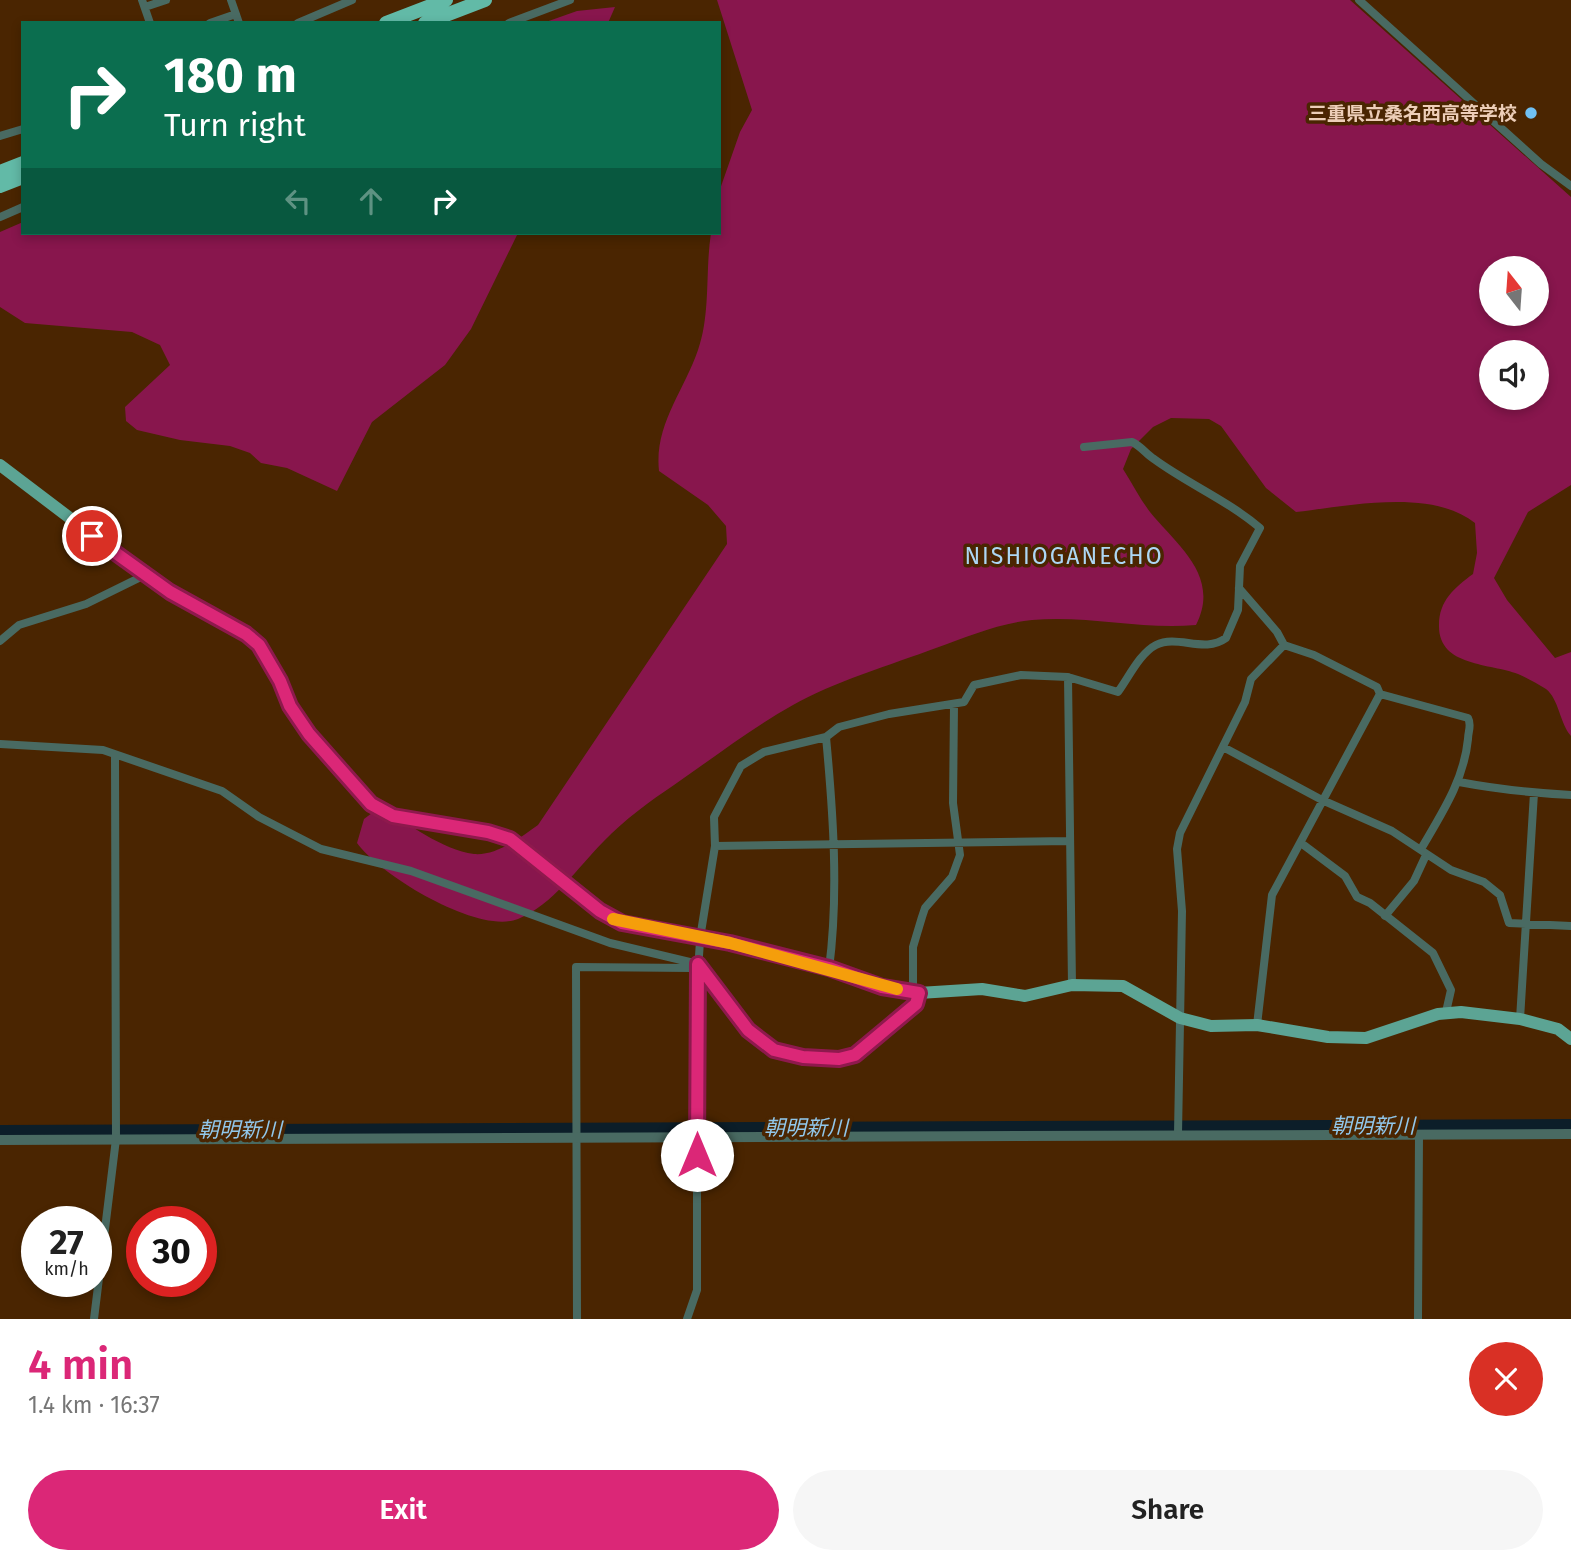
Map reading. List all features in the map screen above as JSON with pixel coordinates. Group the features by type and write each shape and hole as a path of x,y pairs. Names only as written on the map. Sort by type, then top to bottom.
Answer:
{"highway":[{"path":"391,21 446,0"},
{"path":"430,21 485,0"},
{"path":"0,172 21,164"},
{"path":"0,186 21,178"}],"main road":[{"path":"2,472 145,575 246,634 259,645 280,681 290,706 309,734 371,804 393,816 488,832 510,839 600,911 622,923 730,943 829,968 882,987 916,992 982,989 1025,996 1072,985 1123,986 1180,1018 1212,1026 1257,1025 1328,1037 1366,1038 1446,1012 1520,1019 1558,1029 1571,1040"}],"street":[{"path":"149,21 144,4 166,0"},
{"path":"232,0 238,21"},
{"path":"303,21 352,0"},
{"path":"514,21 570,0"},
{"path":"1359,0 1541,164 1571,186"},
{"path":"215,21 236,13"},
{"path":"0,136 21,130"},
{"path":"0,217 21,208"},
{"path":"687,1319 697,1290 698,964 715,846 716,811 741,766 764,752 827,737 839,727 889,714 964,702 974,685 1021,675 1068,677 1118,692 1146,652 1155,645 1167,641 1212,645 1226,639 1238,610 1240,566 1260,528 1239,510 1152,458 1139,446 1132,443 1084,447"},
{"path":"0,641 19,625 86,604 145,575"},
{"path":"1238,591 1277,632 1284,645 1314,655 1377,687 1380,694"},
{"path":"1178,1129 1182,911 1177,849 1180,833 1245,702 1248,684 1284,645"},
{"path":"1068,677 1072,985"},
{"path":"1380,694 1468,718 1471,723 1468,752 1459,782 1423,852 1414,880 1385,916"},
{"path":"1257,1025 1272,895 1380,694"},
{"path":"0,744 87,747 115,755 222,791 259,817 321,849 411,871 610,943 698,964 748,1030 774,1050 818,1059 855,1055 916,1004 913,947 925,908 952,877 960,855 953,803 954,705"},
{"path":"827,737 832,843 832,945 829,968"},
{"path":"1223,747 1322,800 1392,831 1451,870 1494,888 1500,895 1509,923 1571,926"},
{"path":"94,1319 116,1133 115,755"},
{"path":"1459,782 1534,793 1571,795"},
{"path":"1520,1019 1534,793"},
{"path":"715,846 1069,841"},
{"path":"1301,843 1345,876 1357,897 1433,953 1451,990 1446,1012"},
{"path":"701,934 730,943"},
{"path":"577,1319 576,967 692,968 698,964"},
{"path":"0,1140 116,1133 1178,1129 1571,1134"},
{"path":"1418,1319 1419,1134"}],"shaded area":[{"path":"717,0 1350,0 1571,197 1571,485 1528,512 1494,578 1507,600 1555,658 1571,652 1571,736 1554,699 1546,689 1518,674 1456,656 1447,649 1441,639 1439,625 1445,602 1454,590 1473,574 1477,553 1475,523 1457,512 1413,503 1389,502 1296,512 1266,488 1221,426 1209,419 1171,418 1153,427 1131,449 1123,469 1146,507 1183,549 1200,576 1202,607 1196,625 1155,626 1074,619 1020,622 971,635 825,689 763,723 647,804 612,833 543,905 518,919 501,922 456,910 431,899 386,871 357,843 364,819 380,807 438,842 474,854 500,849 538,825 727,544 726,526 708,505 659,471 661,438 665,423 692,365 702,336 711,235 721,235 721,186 740,132 752,110"},
{"path":"615,7 609,21 549,21 577,11"},
{"path":"21,223 21,235 517,235 471,329 445,365 372,422 337,491 287,468 261,463 250,453 230,446 180,440 137,430 126,421 125,407 170,365 160,345 132,332 25,323 0,307 0,232"}],"waterway":[{"name":"朝明新川","path":"0,1131 1571,1125"}],"slow traffic":[{"path":"613,919 622,923 730,943 829,968 882,987 897,989"}],"place":[{"name":"三重県立桑名西高等学校","path":"1531,113"}],"district":[{"name":"NISHIOGANECHO","path":"1064,556"}],"route":[{"path":"92,536 170,592 246,634 259,645 267,655 290,706 309,734 357,792 371,804 393,816 427,824 488,832 510,839 530,852 600,911 622,923 730,943 829,968 882,987 919,993 916,1004 855,1055 839,1059 818,1059 774,1050 748,1030 698,964 697,1155"}]}
